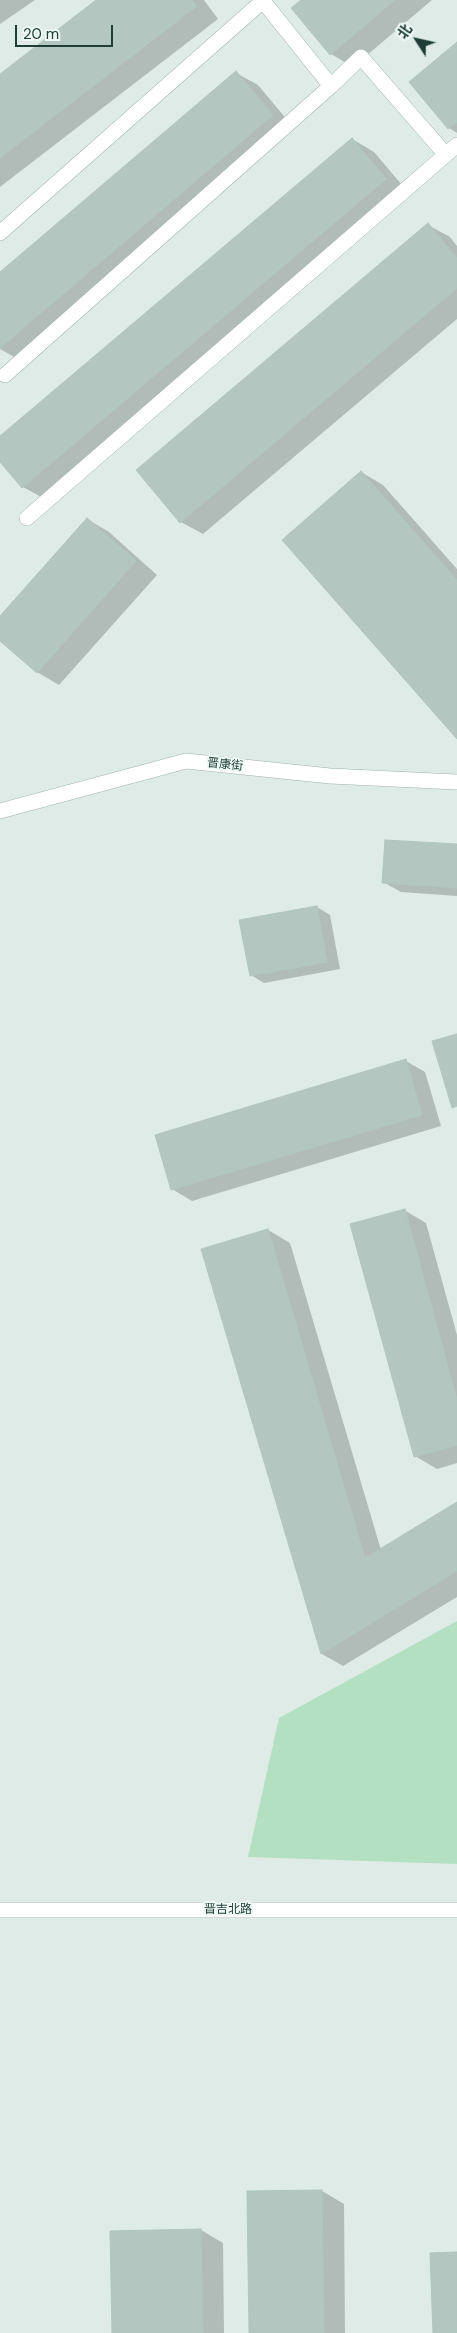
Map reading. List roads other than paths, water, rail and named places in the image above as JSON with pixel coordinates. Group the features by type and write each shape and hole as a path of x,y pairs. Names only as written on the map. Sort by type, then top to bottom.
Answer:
{"street":[{"path":"0,233 264,0 332,86"},
{"path":"5,375 332,86 360,58 451,150 27,518"},
{"name":"晋康街","path":"0,811 186,761 330,776 457,782"},
{"name":"晋吉北路","path":"0,1910 457,1910"}]}
